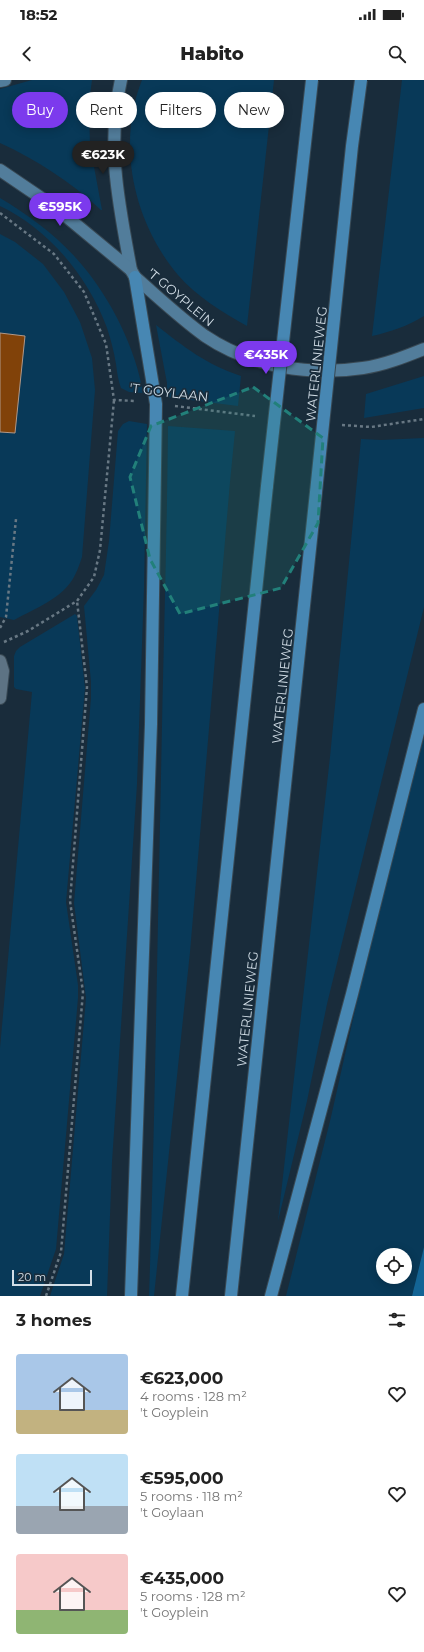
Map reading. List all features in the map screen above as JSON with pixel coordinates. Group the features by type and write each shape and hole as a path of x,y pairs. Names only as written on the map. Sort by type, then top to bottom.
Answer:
{"main road":[{"path":"0,81 6,80"},
{"name":"'T GOYPLEIN","path":"121,80 113,139 116,186 133,273 180,317 207,337 236,352 267,363 299,370 338,371 364,368 396,360 424,349"},
{"path":"182,1296 267,486 304,141 312,80"},
{"name":"WATERLINIEWEG","path":"231,1296 352,146 361,80"},
{"path":"0,170 56,208 133,273 156,404 151,724 131,1296"},
{"path":"271,1296 352,994 424,709"}],"street":[{"path":"0,661 3,671 0,698"}],"path":[{"name":"'T GOYLAAN","path":"0,214 54,254 84,292 106,344 114,400 260,417"},
{"path":"0,643 28,631 77,601 94,577 100,550 114,400"},
{"path":"335,425 371,426 424,419"},
{"path":"0,628 6,618 16,519"},
{"path":"46,1296 61,1252 83,992 70,901 87,688 77,601"}],"highlighted area":[{"path":"253,387 323,438 318,523 281,588 180,614 150,559 130,477 151,426"}],"shaded area":[{"path":"32,80 92,80 90,92 76,92 76,128 90,128 90,145 102,210 53,172 0,143 0,89"},
{"path":"142,80 274,80 273,92 224,92 224,128 269,128 247,326 210,304 185,283 163,254 150,232 140,208 130,157 130,128 137,128 137,96"},
{"path":"402,80 424,80 424,316 399,328 372,336"},
{"path":"0,198 22,212 54,236 64,245 93,278 121,325 135,359 143,393 129,392 121,388 107,328 90,291 78,273 51,242 35,228 0,206"},
{"path":"0,234 15,242 43,264 64,292 80,322 92,358 95,390 82,557 80,564 75,575 64,590 48,602 14,620 0,617"},
{"path":"156,325 186,348 207,361 241,376 238,406 167,397 167,383"},
{"path":"424,376 424,408 364,418 366,394"},
{"path":"129,421 147,424 144,588 137,784 112,1162 107,1296 50,1296 64,1254 86,998 74,903 91,698 91,682 84,606 96,590 104,575 109,541 118,431 123,424"},
{"path":"168,426 235,431 190,952 154,1296 149,1296 167,514"},
{"path":"424,438 424,607 327,1004 307,1101 278,1221 330,757 361,439 381,440"},
{"path":"75,614 77,616 85,688 66,902 78,985 78,998 56,1249 40,1296 0,1296 0,1048 32,692 16,689 14,687 14,656 20,647"},
{"path":"424,722 424,1247 412,1296 286,1296 331,1117 371,939"},
{"path":"424,1247 424,1296 412,1296"}],"building":[{"path":"0,333 25,336 15,433 0,432"}]}
